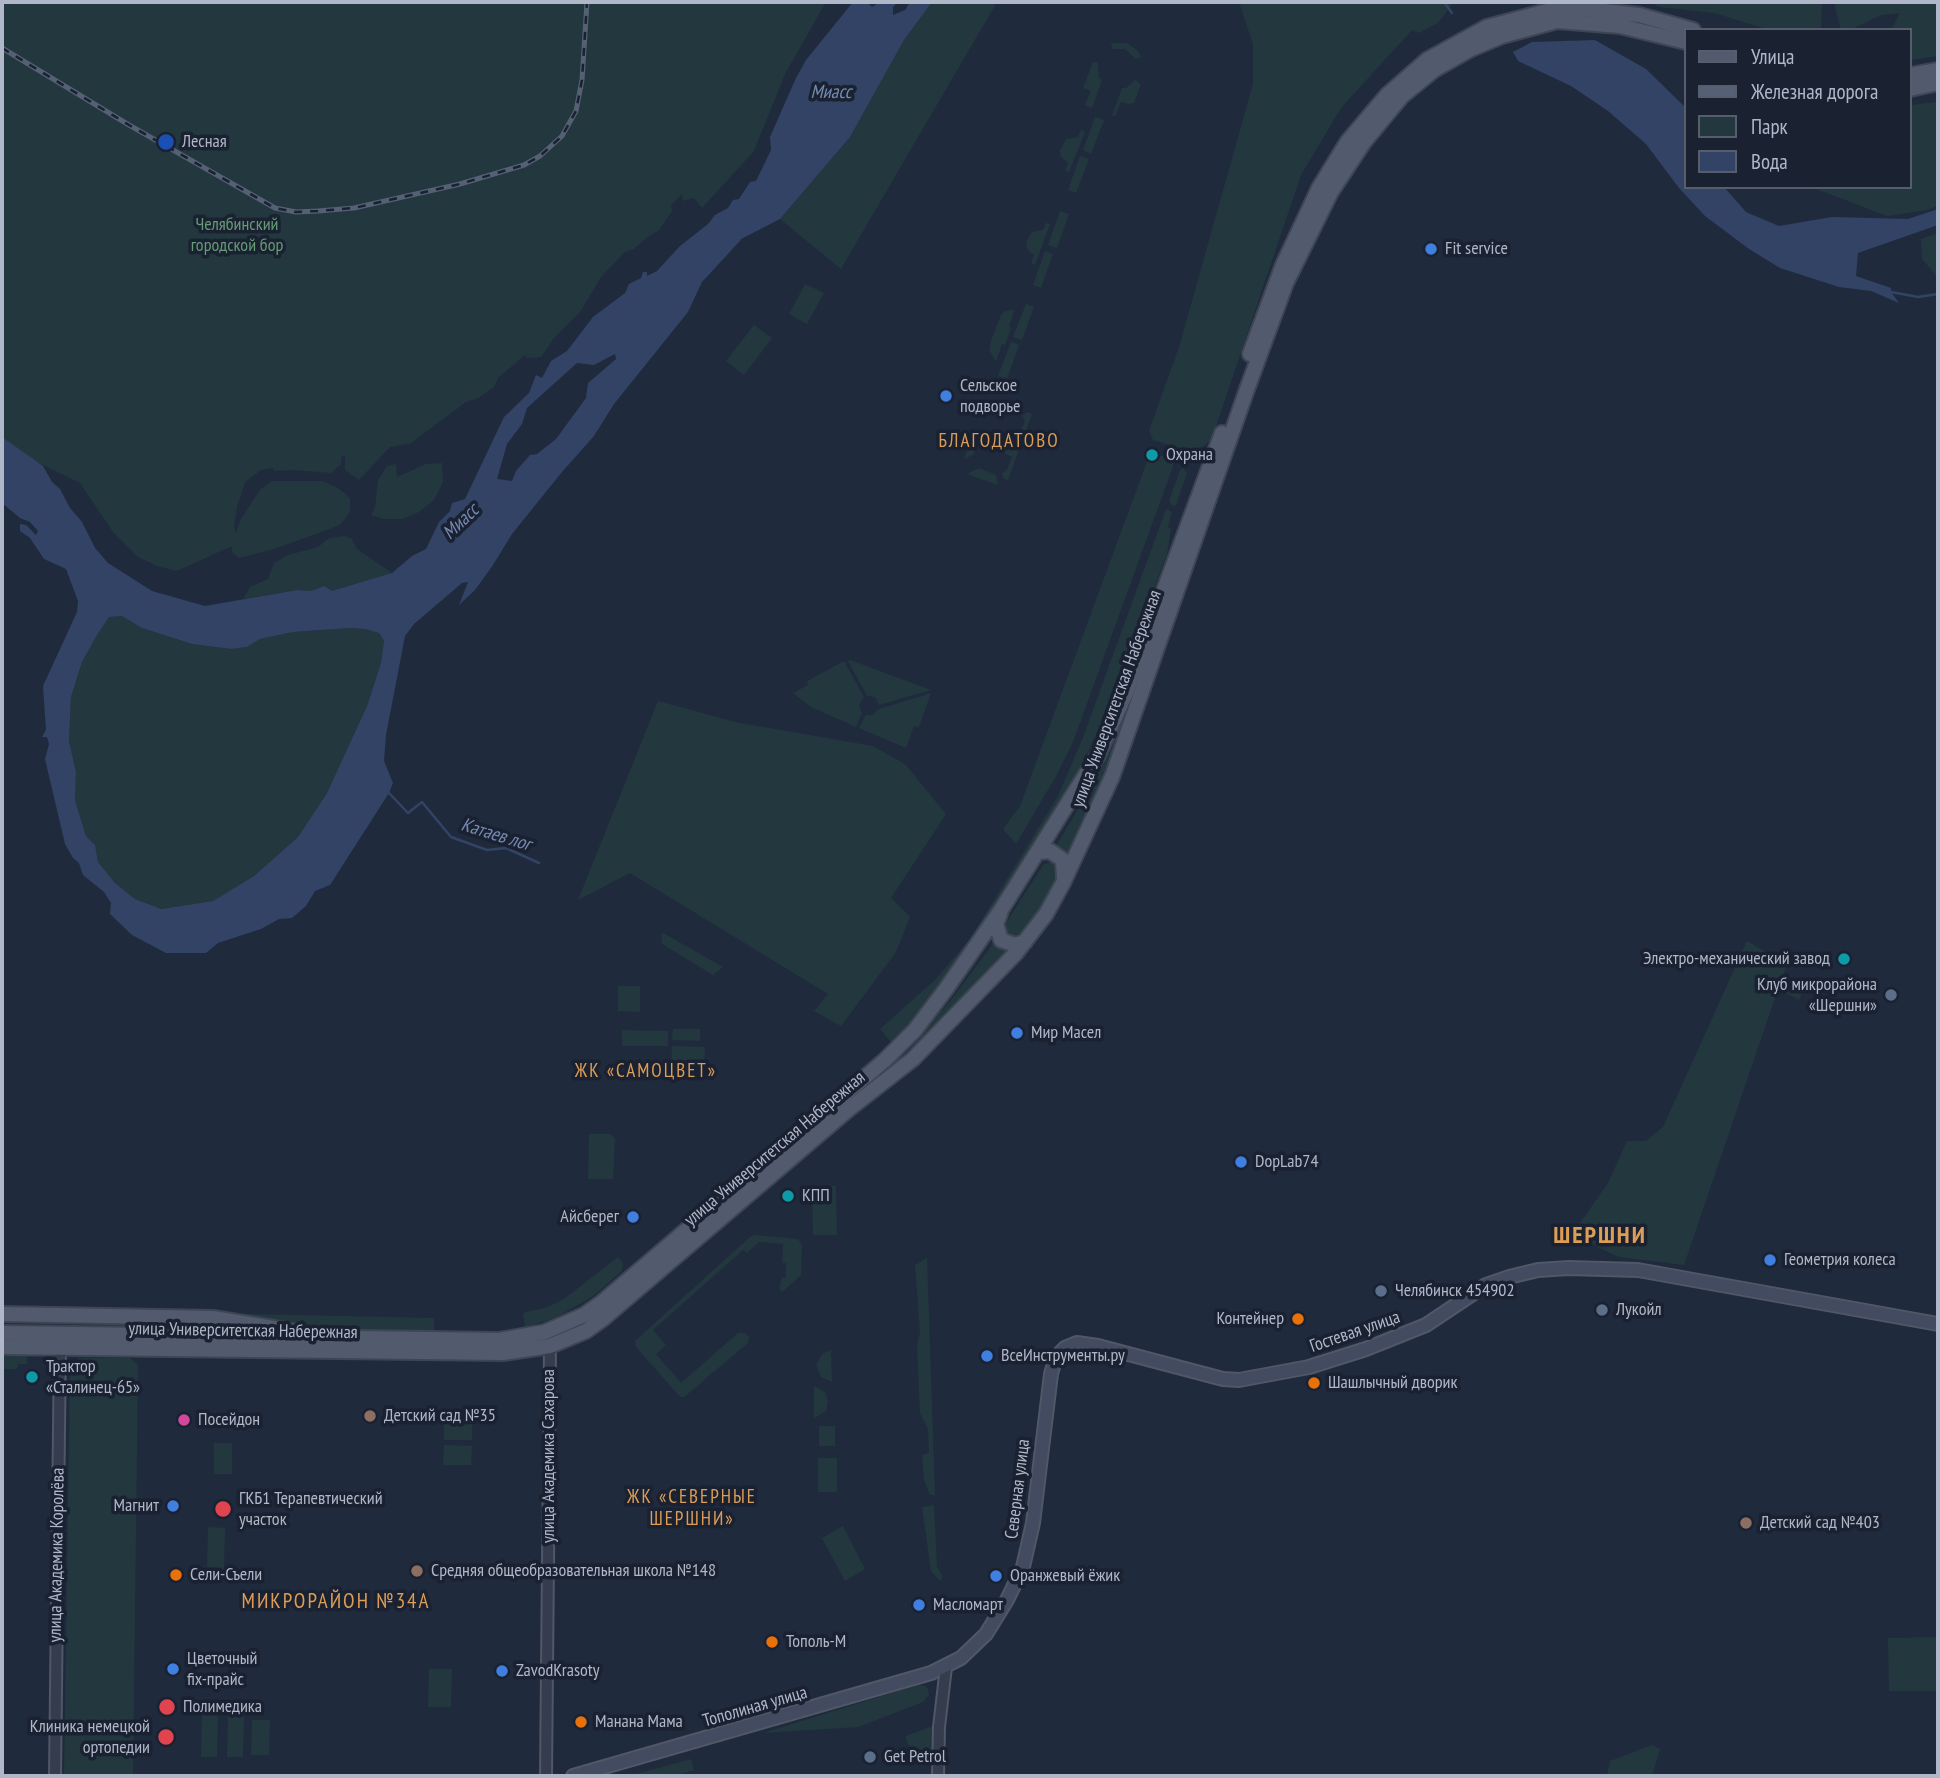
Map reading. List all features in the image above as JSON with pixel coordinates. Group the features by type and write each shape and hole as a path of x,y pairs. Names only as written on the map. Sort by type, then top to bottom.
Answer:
{"main road":[{"name":"улица Университетская Набережная","path":"2,1347 60,1341 547,1339 601,1303 885,1060 915,1030 1001,910 1098,755 1126,693 1283,265 1319,188 1348,141 1387,95 1427,60 1487,27 1551,10 1587,9 1639,15 1686,28"},
{"name":"улица Университетская Набережная","path":"2,1333 60,1341 503,1353 547,1339 586,1331 604,1318 849,1110 914,1059 1025,942 1046,914 1112,777 1286,283 1331,192 1364,142 1402,96 1434,70 1471,49 1531,26 1557,20 1620,26 1685,42"},
{"path":"1912,75 1938,69"},
{"path":"1912,89 1938,83"},
{"path":"1038,852 1050,851 1063,860 1063,883"},
{"path":"1001,910 996,924 1001,940 1015,945 1025,942"},
{"name":"Гостевая улица","path":"1065,1349 1077,1343 1098,1346 1223,1379 1239,1380 1309,1367 1366,1349 1426,1325 1486,1285 1538,1270 1569,1268 1638,1270 1938,1324"},
{"path":"2,1314 213,1318 329,1339"},
{"name":"Северная улица","path":"946,1667 961,1658 986,1634 1023,1567 1033,1524 1051,1374 1056,1357 1065,1349"},
{"name":"Тополиная улица","path":"573,1776 705,1740 946,1667"}],"street":[{"name":"улица Академика Сахарова","path":"546,1776 547,1339"},
{"name":"улица Академика Королёва","path":"55,1776 60,1341"},
{"path":"938,1776 939,1727 946,1667"}],"green space":[{"name":"Челябинский городской бор","path":"2,2 826,2 785,74 754,151 702,208 694,198 683,201 682,194 671,205 672,211 659,230 634,249 625,252 601,277 580,312 554,338 541,357 527,358 525,355 498,378 494,387 478,398 466,402 411,443 390,447 359,480 345,470 345,455 342,456 341,464 331,473 274,471 273,468 261,470 245,482 237,507 234,527 236,533 241,519 260,490 272,481 322,481 338,488 350,498 350,511 338,526 274,549 239,558 232,552 232,546 177,571 138,557 113,532 80,483 2,445"},
{"path":"932,2 997,2 841,269 780,219 850,137 904,40"},
{"path":"1239,2 1454,2 1438,23 1419,33 1412,30 1341,108 1301,175 1212,438 1202,448 1190,451 1153,440 1149,431 1179,347 1253,84 1253,44"},
{"path":"1649,2 1822,2 1821,28 1763,28 1714,13 1660,7"},
{"path":"1834,2 1938,2 1938,56 1912,60 1912,28 1892,28 1900,13 1881,15 1854,28 1840,28"},
{"path":"1111,43 1127,43 1138,51 1141,57 1136,59 1125,49 1113,49"},
{"path":"1093,62 1098,63 1099,77 1102,80 1092,108 1085,105 1091,91 1083,88"},
{"path":"1135,80 1141,84 1134,103 1121,102 1115,116 1112,115 1122,88"},
{"path":"1938,102 1938,205 1928,210 1887,216 1816,189 1912,189 1912,105"},
{"path":"1095,117 1104,120 1091,154 1083,150"},
{"path":"1081,130 1085,132 1069,172 1065,171 1068,163 1061,157 1060,151 1066,139 1078,137"},
{"path":"1080,156 1089,159 1076,193 1068,190"},
{"path":"1060,211 1069,214 1057,248 1048,245"},
{"path":"1046,223 1050,224 1035,265 1031,263 1034,255 1028,250 1026,242 1032,232 1043,230"},
{"path":"1938,233 1938,284 1935,274 1922,259 1921,239"},
{"path":"1045,251 1053,254 1041,288 1033,285"},
{"path":"805,284 824,293 807,324 789,314"},
{"path":"1026,304 1034,307 1022,340 1013,337"},
{"path":"1010,310 1014,311 1009,326 1011,328 996,361 989,350 992,338 1001,315"},
{"path":"754,325 772,338 744,375 726,361"},
{"path":"1011,342 1019,345 1007,379 998,376"},
{"path":"1028,412 1032,414 1008,480 1004,479 1002,473 1007,470 1012,457 1003,452 1001,440 1009,432 1020,433 1025,421 1022,415"},
{"path":"975,431 981,433 973,455 964,459"},
{"path":"1157,454 1175,461 1073,742 1016,844 1003,829 1020,806 1148,459 1154,461"},
{"path":"442,463 443,482 434,500 419,512 402,519 384,519 371,515 375,508 378,480 387,466 396,464 397,477 426,464"},
{"path":"979,468 996,475 998,485 967,474"},
{"path":"1183,468 1187,473 1176,505 1173,506 1169,501"},
{"path":"1166,509 1172,512 1168,527 1171,529 1167,554 1114,697 1082,764 974,940 910,1023 891,1042 880,1029 936,979 970,939 1058,796 1082,740"},
{"path":"329,538 351,538 357,549 392,573 332,592 324,586 311,591 297,590 243,599 250,587 268,579 274,563 288,555 318,547"},
{"path":"122,616 142,628 192,644 231,649 247,647 260,639 293,632 350,628 379,633 384,641 381,663 367,706 327,793 298,837 254,876 213,901 160,909 135,899 115,883 98,862 95,845 86,836 75,800 76,772 69,741 71,697 82,662 97,635 109,617"},
{"path":"844,661 864,697 859,706 862,713 856,727 811,707 793,693 808,685 807,681"},
{"path":"848,661 931,690 879,705 875,697 867,696"},
{"path":"931,693 919,727 914,726 906,748 859,728 866,715"},
{"path":"658,701 735,722 873,746 905,764 946,814 891,898 910,917 896,952 841,1026 814,1011 828,994 630,873 578,900"},
{"path":"1123,722 1086,822 1068,862 1053,851 1090,789"},
{"path":"1050,862 1060,866 1059,880 1022,938 1013,942 1003,931 1004,926 1043,865"},
{"path":"663,933 723,967 713,975 662,944"},
{"path":"996,940 1012,952 956,1011 902,1056 951,1000"},
{"path":"1747,941 1787,964 1782,979 1803,990 1799,1000 1778,989 1684,1265 1619,1257 1599,1248 1575,1230 1608,1183 1627,1141 1646,1141 1663,1127"},
{"path":"618,986 640,986 640,1012 618,1011"},
{"path":"673,1029 700,1029 700,1041 672,1040"},
{"path":"622,1030 668,1031 668,1046 622,1046"},
{"path":"672,1046 705,1047 704,1067 671,1066"},
{"path":"589,1134 610,1134 615,1138 613,1179 588,1179"},
{"path":"812,1186 836,1186 837,1235 813,1235"},
{"path":"755,1235 798,1239 802,1245 801,1275 782,1292 779,1289 782,1278 786,1278 786,1263 782,1263 783,1244 759,1242 747,1253 743,1250 653,1330 666,1345 656,1354 681,1383 738,1333 745,1333 749,1337 748,1343 684,1397 680,1397 636,1347 635,1341"},
{"path":"618,1257 623,1263 622,1271 592,1297 555,1318 525,1327 523,1313 548,1307 564,1299"},
{"path":"927,1258 935,1495 930,1495 924,1480 922,1455 929,1453 928,1429 920,1413 917,1346 920,1332 915,1265"},
{"path":"202,1313 434,1318 434,1331 310,1329 278,1322"},
{"path":"831,1350 832,1382 821,1377 816,1365 822,1354"},
{"path":"2,1353 27,1353 27,1364 18,1364 17,1369 2,1369"},
{"path":"79,1358 130,1358 138,1365 133,1776 64,1776 70,1364"},
{"path":"814,1386 825,1392 828,1401 826,1411 814,1418"},
{"path":"444,1419 472,1419 472,1440 444,1440"},
{"path":"819,1426 835,1426 835,1446 819,1446"},
{"path":"214,1443 232,1443 232,1474 214,1474"},
{"path":"444,1445 472,1446 471,1465 443,1465"},
{"path":"818,1458 837,1458 837,1492 818,1492"},
{"path":"934,1505 937,1567 943,1577 940,1581 931,1571 922,1507"},
{"path":"843,1526 865,1569 845,1581 822,1538"},
{"path":"208,1527 225,1528 224,1571 207,1571"},
{"path":"1938,1637 1938,1691 1889,1691 1888,1638"},
{"path":"429,1669 452,1669 451,1707 428,1707"},
{"path":"918,1685 928,1689 929,1695 923,1702 858,1727 763,1733"},
{"path":"202,1713 218,1713 217,1757 201,1757"},
{"path":"228,1713 244,1714 243,1757 227,1757"},
{"path":"252,1720 270,1720 269,1755 251,1755"},
{"path":"933,1726 936,1728 933,1763 921,1766 906,1736"},
{"path":"1652,1745 1660,1749 1652,1776 1607,1776 1610,1761"},
{"path":"691,1759 694,1770 673,1776 629,1776"}],"water":[{"name":"Миасс","path":"853,2 867,2 872,7 880,2 898,2 893,7 893,15 905,10 910,2 932,2 904,40 850,137 780,219 716,252 688,312 614,404 594,436 512,534 475,590 459,605 468,582 462,583 414,624 405,636 386,735 384,761 393,783 330,885 315,891 306,906 292,918 279,919 261,929 218,943 206,953 166,953 132,935 110,914 111,903 104,892 83,875 79,863 65,844 45,759 49,744 47,737 42,737 46,730 43,686 77,612 78,601 66,569 44,559 30,538 20,531 20,524 26,525 36,535 38,531 30,522 20,518 2,503 2,437 43,466 82,522 95,548 108,563 152,591 205,606 297,590 311,591 324,586 332,591 392,573 412,556 426,549 439,522 450,511 452,503 465,499 504,417 529,393 536,375 542,378 551,361 567,351 593,317 625,293 629,284 641,278 643,272 647,272 647,276 657,271 715,215 728,208 733,200 739,199 750,182 756,181 771,150 770,137 806,60","holes":["615,354 616,359 588,383 586,398 556,439 537,454 530,455 516,471 512,481 497,479 507,444 522,424 527,408 577,363 594,365","122,616 142,628 192,644 231,649 247,647 260,639 293,632 350,628 379,633 384,641 381,663 367,706 327,793 298,837 254,876 213,901 161,909 135,899 115,883 98,862 95,845 86,836 75,800 76,772 69,741 71,697 82,662 97,635 109,617"]},
{"path":"1595,40 1646,69 1685,107 1685,189 1726,189 1746,212 1779,226 1832,217 1908,219 1938,209 1938,225 1858,253 1856,276 1891,288 1899,303 1871,291 1839,287 1780,268 1749,249 1705,216 1679,188 1646,144 1608,111 1571,86 1518,61 1513,52 1532,42"}],"waterway":[{"path":"1444,2 1452,13"},
{"name":"Миасс","path":"699,275 735,236"},
{"path":"1891,292 1918,297 1938,294"},
{"name":"Катаев лог","path":"389,793 408,813 422,802 451,837 487,850 506,848 539,863"}],"railway":[{"path":"2,48 129,125 275,208 296,212 318,211 354,208 460,184 524,165 540,156 562,136 576,111 582,80 587,2"}],"place":[{"name":"Лесная","path":"166,142"},
{"name":"Fit service","path":"1431,249"},
{"name":"Сельское подворье","path":"946,396"},
{"name":"Охрана","path":"1152,455"},
{"name":"Электро-механический завод","path":"1844,959"},
{"name":"Клуб микрорайона «Шершни»","path":"1891,995"},
{"name":"Мир Масел","path":"1017,1033"},
{"name":"DopLab74","path":"1241,1162"},
{"name":"КПП","path":"788,1196"},
{"name":"Айсберег","path":"633,1217"},
{"name":"Геометрия колеса","path":"1770,1260"},
{"name":"Челябинск 454902","path":"1381,1291"},
{"name":"Лукойл","path":"1602,1310"},
{"name":"Контейнер","path":"1298,1319"},
{"name":"ВсеИнструменты.ру","path":"987,1356"},
{"name":"Трактор «Сталинец-65»","path":"32,1377"},
{"name":"Шашлычный дворик","path":"1314,1383"},
{"name":"Детский сад №35","path":"370,1416"},
{"name":"Посейдон","path":"184,1420"},
{"name":"Магнит","path":"173,1506"},
{"name":"ГКБ1 Терапевтический участок","path":"223,1509"},
{"name":"Детский сад №403","path":"1746,1523"},
{"name":"Средняя общеобразовательная школа №148","path":"417,1571"},
{"name":"Сели-Съели","path":"176,1575"},
{"name":"Оранжевый ёжик","path":"996,1576"},
{"name":"Масломарт","path":"919,1605"},
{"name":"Тополь-М","path":"772,1642"},
{"name":"Цветочный fix-прайс","path":"173,1669"},
{"name":"ZavodKrasoty","path":"502,1671"},
{"name":"Полимедика","path":"167,1707"},
{"name":"Манана Мама","path":"581,1722"},
{"name":"Клиника немецкой ортопедии","path":"166,1737"},
{"name":"Get Petrol","path":"870,1757"}],"district":[{"name":"БЛАГОДАТОВО","path":"999,442"},
{"name":"ЖК «САМОЦВЕТ»","path":"646,1072"},
{"name":"ШЕРШНИ","path":"1600,1236"},
{"name":"ЖК «СЕВЕРНЫЕ ШЕРШНИ»","path":"692,1509"},
{"name":"МИКРОРАЙОН №34А","path":"336,1602"}]}
